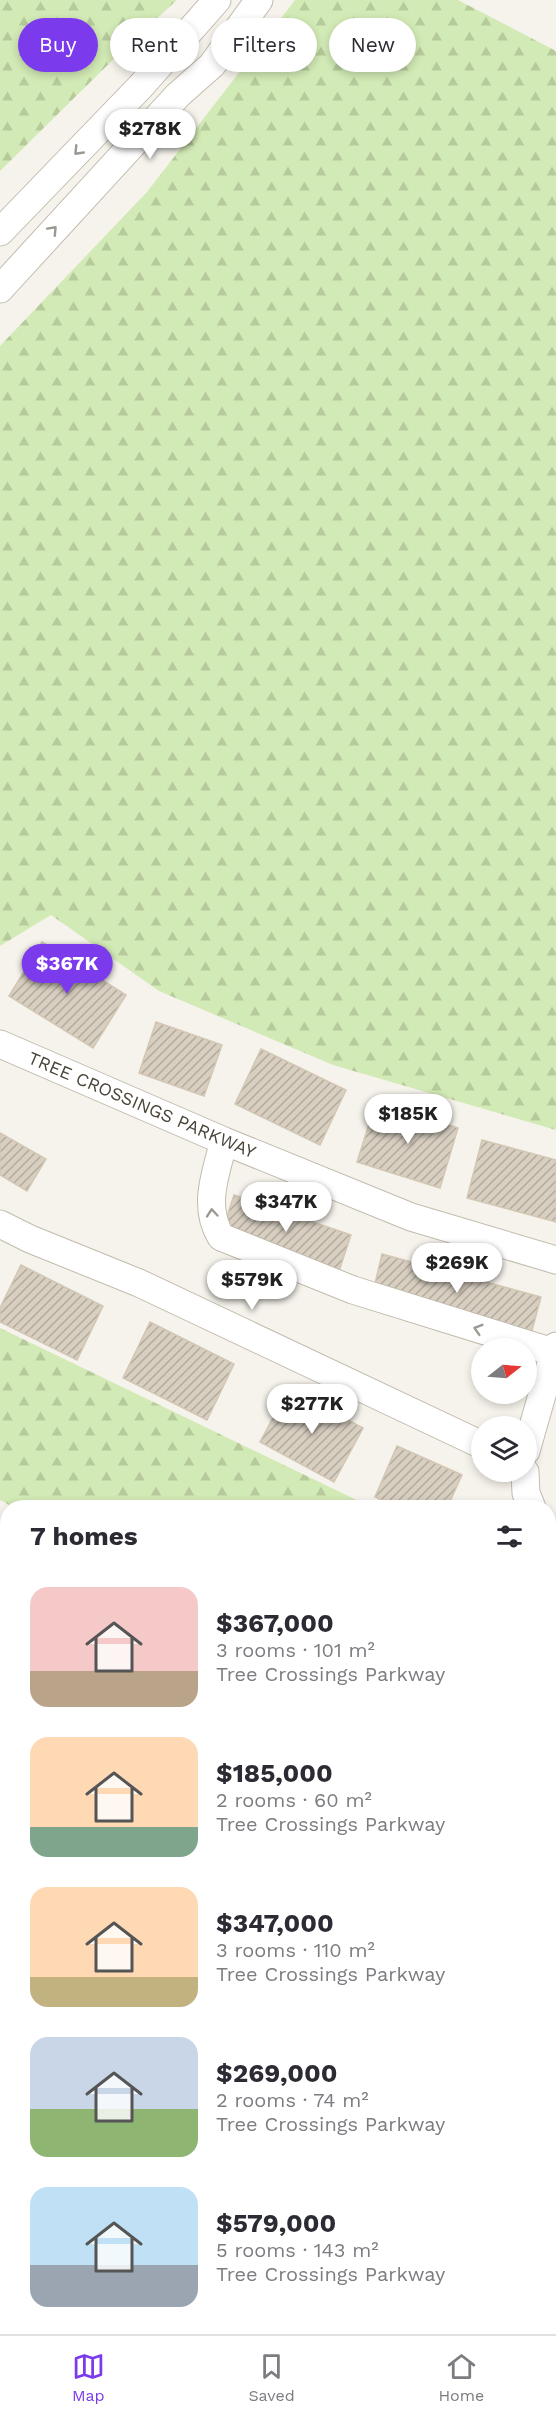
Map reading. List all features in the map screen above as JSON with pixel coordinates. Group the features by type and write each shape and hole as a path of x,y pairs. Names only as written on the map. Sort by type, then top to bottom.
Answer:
{"street":[{"path":"33,250 2,225 141,86 217,0"},
{"path":"0,289 33,250 178,95 212,65 259,0"},
{"name":"TREE CROSSINGS PARKWAY","path":"0,1044 224,1141 411,1217 556,1260"},
{"path":"224,1141 210,1197 212,1222 220,1236 353,1290 555,1350 536,1416"},
{"path":"0,1224 30,1239 140,1283 471,1440"},
{"path":"525,1482 529,1500"}],"green space":[{"path":"0,0 177,0 157,18 110,18 110,63 0,171"},
{"path":"295,0 458,0 556,51 556,1130 333,1065 159,991 51,915 0,946 0,346 147,192 240,72 317,72 317,18 281,18"},
{"path":"0,1328 356,1500 0,1500"}],"building":[{"path":"42,942 126,995 93,1048 9,996"},
{"path":"156,1022 222,1045 204,1096 139,1073"},
{"path":"261,1049 346,1090 320,1145 235,1104"},
{"path":"376,1102 458,1128 440,1188 357,1162"},
{"path":"0,1133 46,1159 27,1191 0,1175"},
{"path":"482,1140 556,1160 556,1222 467,1198"},
{"path":"234,1195 351,1235 339,1271 222,1232"},
{"path":"382,1254 541,1297 531,1334 373,1292"},
{"path":"21,1265 103,1306 77,1360 0,1322 0,1308"},
{"path":"150,1322 234,1364 207,1420 123,1378"},
{"path":"289,1388 363,1428 334,1482 260,1442"},
{"path":"397,1446 462,1475 451,1500 381,1500 375,1497"}]}
